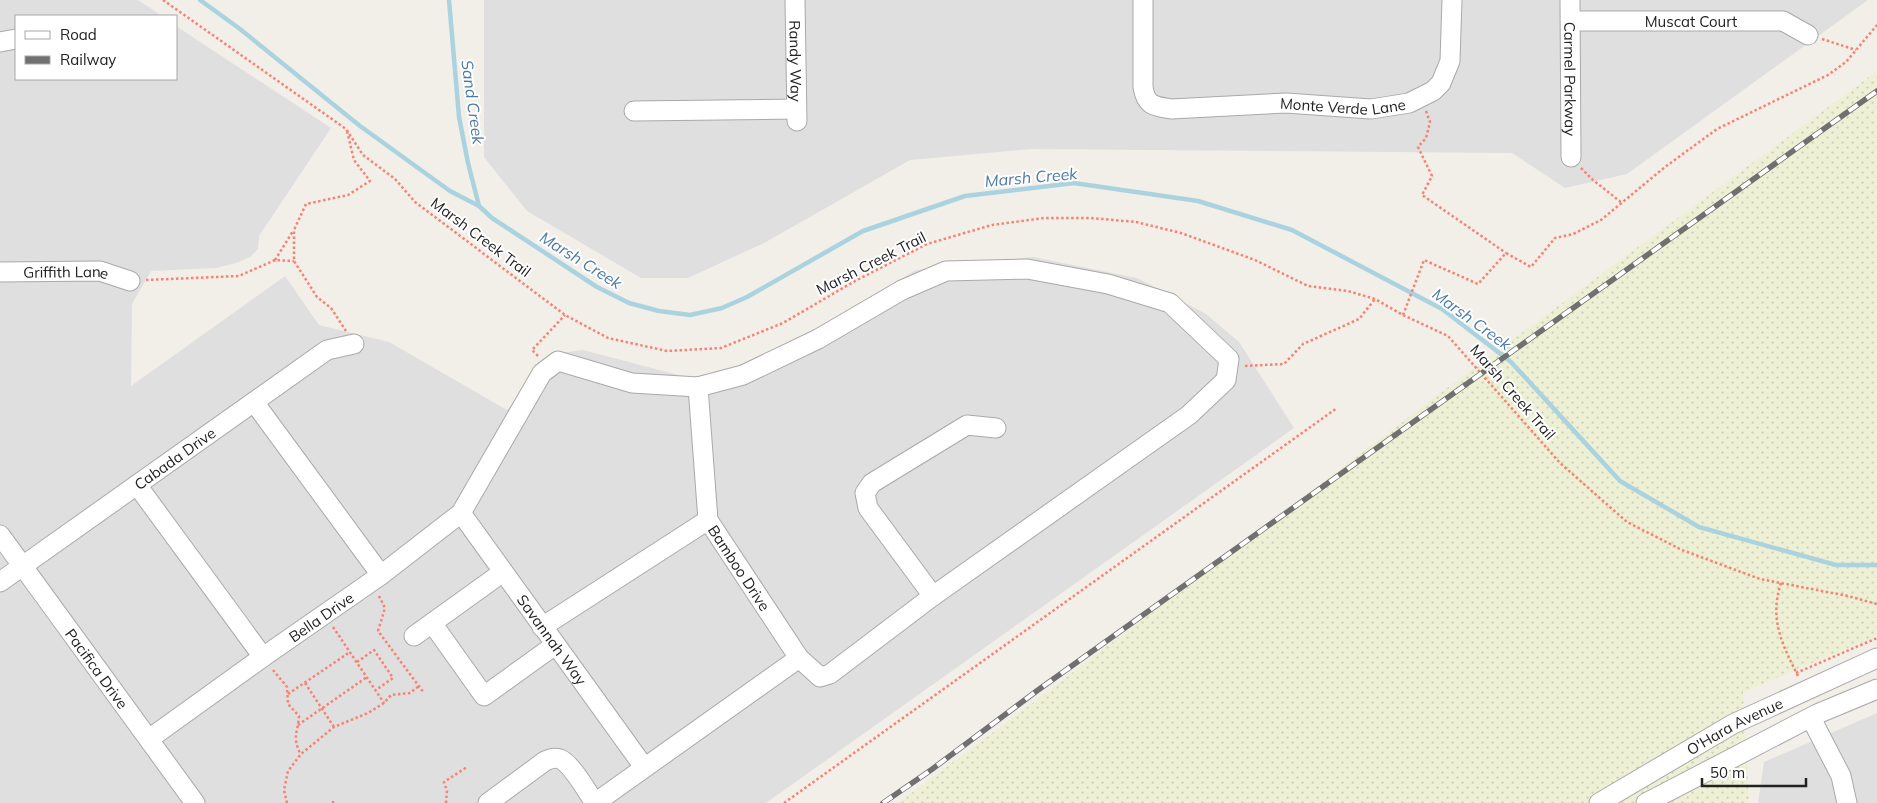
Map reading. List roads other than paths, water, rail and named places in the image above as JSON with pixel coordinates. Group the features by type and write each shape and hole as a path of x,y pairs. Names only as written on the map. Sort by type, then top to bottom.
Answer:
{"street":[{"name":"Randy Way","path":"634,111 796,116 795,0"},
{"name":"Monte Verde Lane","path":"1144,0 1145,98 1154,106 1171,109 1286,103 1371,109 1409,104 1433,91 1441,83 1450,61 1452,0"},
{"name":"Carmel Parkway","path":"1570,0 1571,157"},
{"name":"Muscat Court","path":"1571,21 1783,22 1808,35"},
{"path":"0,42 15,39"},
{"path":"698,387 743,375 818,339 902,290 946,271 1027,269 1108,284 1170,303 1229,359 1226,380 1189,415 933,596 868,508 865,493 872,483 967,425 996,428"},
{"name":"Griffith Lane","path":"0,272 100,271 130,281"},
{"name":"Cabada Drive","path":"0,582 328,350 354,344"},
{"name":"Bella Drive","path":"149,739 375,579 461,513 542,373 558,361 632,383 698,387"},
{"name":"Bamboo Drive","path":"698,387 708,520 799,658 820,677 830,674 933,596"},
{"path":"254,402 375,579"},
{"path":"137,485 263,657"},
{"name":"Savannah Way","path":"461,513 644,768"},
{"path":"542,627 708,520"},
{"name":"Pacifica Drive","path":"0,535 195,803"},
{"path":"414,636 503,572"},
{"path":"432,623 484,696 555,645"},
{"path":"488,803 545,762 554,758 563,760 595,803 799,658"},
{"name":"O'Hara Avenue","path":"1599,803 1733,724 1877,658"},
{"name":"O'Hara Avenue","path":"1646,803 1811,718 1877,689"},
{"path":"1811,718 1841,776 1847,803"}],"waterway":[{"name":"Marsh Creek","path":"200,0 240,29 360,126 450,191 479,206 492,218 597,287 629,303 659,311 690,315 722,308 747,297 863,231 965,196 1074,183 1198,201 1292,230 1442,309 1511,362 1620,481 1699,527 1836,565 1877,565"},
{"name":"Sand Creek","path":"449,0 459,117 479,206"}],"railway":[{"path":"883,803 931,770 1038,690 1877,91"}]}
